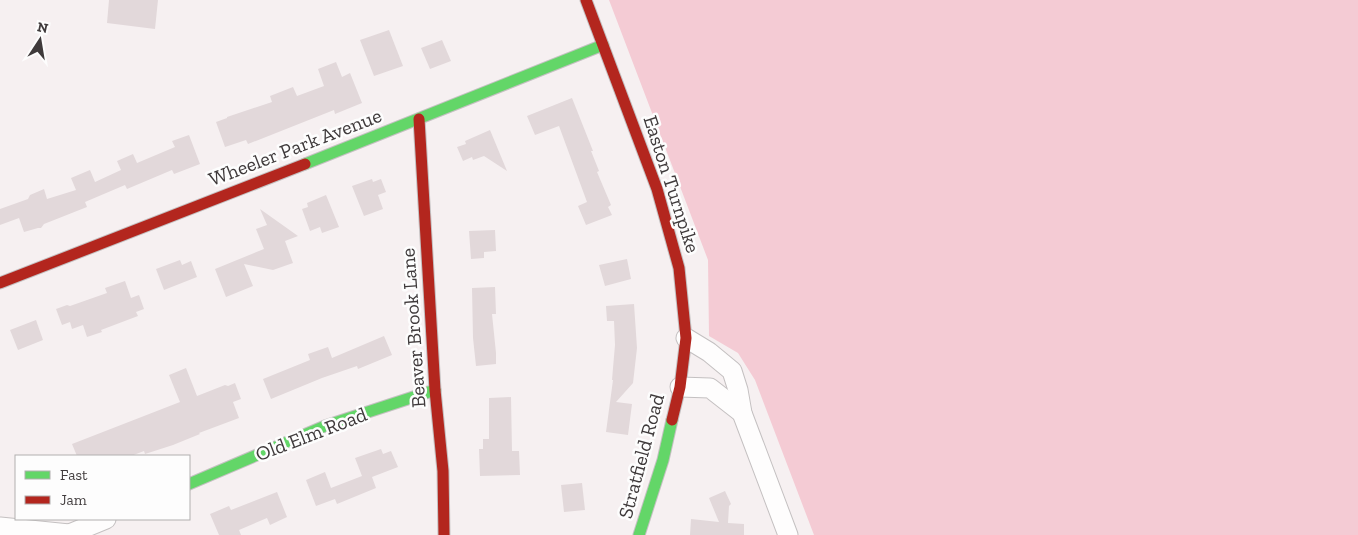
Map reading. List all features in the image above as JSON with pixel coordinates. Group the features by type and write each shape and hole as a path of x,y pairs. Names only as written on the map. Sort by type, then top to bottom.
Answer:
{"street":[{"name":"Easton Turnpike","path":"586,0 658,189 679,268 686,338 680,387"},
{"name":"Wheeler Park Avenue","path":"0,283 603,45"},
{"name":"Beaver Brook Lane","path":"419,119 435,390 443,471 444,535"},
{"path":"686,338 709,352 732,371 742,413 788,535"},
{"path":"680,387 710,388 742,413"},
{"name":"Stratfield Road","path":"639,535 663,460 680,387"},
{"name":"Old Elm Road","path":"190,484 325,426 435,390"},
{"path":"0,528 68,535 104,520"}],"shaded area":[{"path":"609,0 1358,0 1358,535 814,535 755,380 738,353 709,336 708,260"}],"building":[{"path":"109,0 158,0 155,29 107,23"},
{"path":"389,30 403,66 374,76 360,40"},
{"path":"442,40 451,61 430,69 421,48"},
{"path":"336,62 342,77 350,73 362,103 335,114 334,110 248,144 246,140 225,147 216,122 272,102 270,96 293,87 297,96 324,86 318,69"},
{"path":"572,98 593,151 591,151 599,171 597,172 611,205 608,207 612,215 586,225 578,206 587,202 559,126 535,135 527,116"},
{"path":"490,130 507,171 484,156 473,160 472,157 463,161 457,147 466,144 465,141"},
{"path":"189,135 200,164 174,174 172,170 127,189 125,185 85,202 87,207 44,224 41,228 24,232 19,218 0,225 0,209 28,199 30,195 44,189 47,199 76,190 71,178 90,170 95,182 121,170 117,161 133,154 137,163 175,147 172,141"},
{"path":"372,179 373,182 381,179 386,192 378,195 383,209 364,216 352,186"},
{"path":"326,195 339,227 322,233 320,227 310,231 302,209 308,207 307,203"},
{"path":"260,209 298,236 285,241 293,263 273,270 244,264 253,286 226,297 215,269 264,249 256,229 267,225"},
{"path":"495,230 496,251 484,252 484,258 471,259 469,231"},
{"path":"627,259 631,279 605,286 599,265"},
{"path":"180,260 182,265 191,261 197,277 164,290 156,269"},
{"path":"125,281 131,298 139,295 144,309 136,312 138,316 87,337 83,325 72,329 70,322 62,325 56,309 107,293 105,288"},
{"path":"495,287 496,314 492,314 496,364 476,366 473,338 472,288"},
{"path":"634,304 637,348 633,383 616,402 632,404 628,435 606,432 613,380 615,345 614,321 607,321 606,306"},
{"path":"36,320 43,340 18,350 10,330"},
{"path":"384,336 392,355 358,369 357,366 322,378 271,399 263,379 310,360 308,354 328,347 332,358"},
{"path":"186,368 197,396 235,383 241,399 233,402 239,418 173,445 145,454 144,451 134,455 77,455 72,444 180,402 169,375"},
{"path":"511,397 512,451 519,451 520,475 480,476 479,449 483,449 483,439 489,439 489,398"},
{"path":"381,449 383,454 391,451 398,467 372,477 376,488 337,504 335,499 316,506 306,480 325,472 331,488 362,476 355,458"},
{"path":"582,483 585,510 564,512 561,485"},
{"path":"725,491 731,504 729,506 728,523 744,524 744,535 690,535 691,519 719,522 709,498"},
{"path":"277,492 287,517 270,525 267,518 239,530 241,535 219,535 210,514 229,506 231,510"}],"traffic: fast":[{"path":"305,164 603,45"},
{"path":"190,484 325,426 435,390"},
{"path":"639,535 663,460 672,420"}],"traffic: jam":[{"path":"586,0 657,189 679,268 686,338 680,387 672,420"},
{"path":"419,119 435,390 443,471 444,535"},
{"path":"0,283 305,164"}]}
